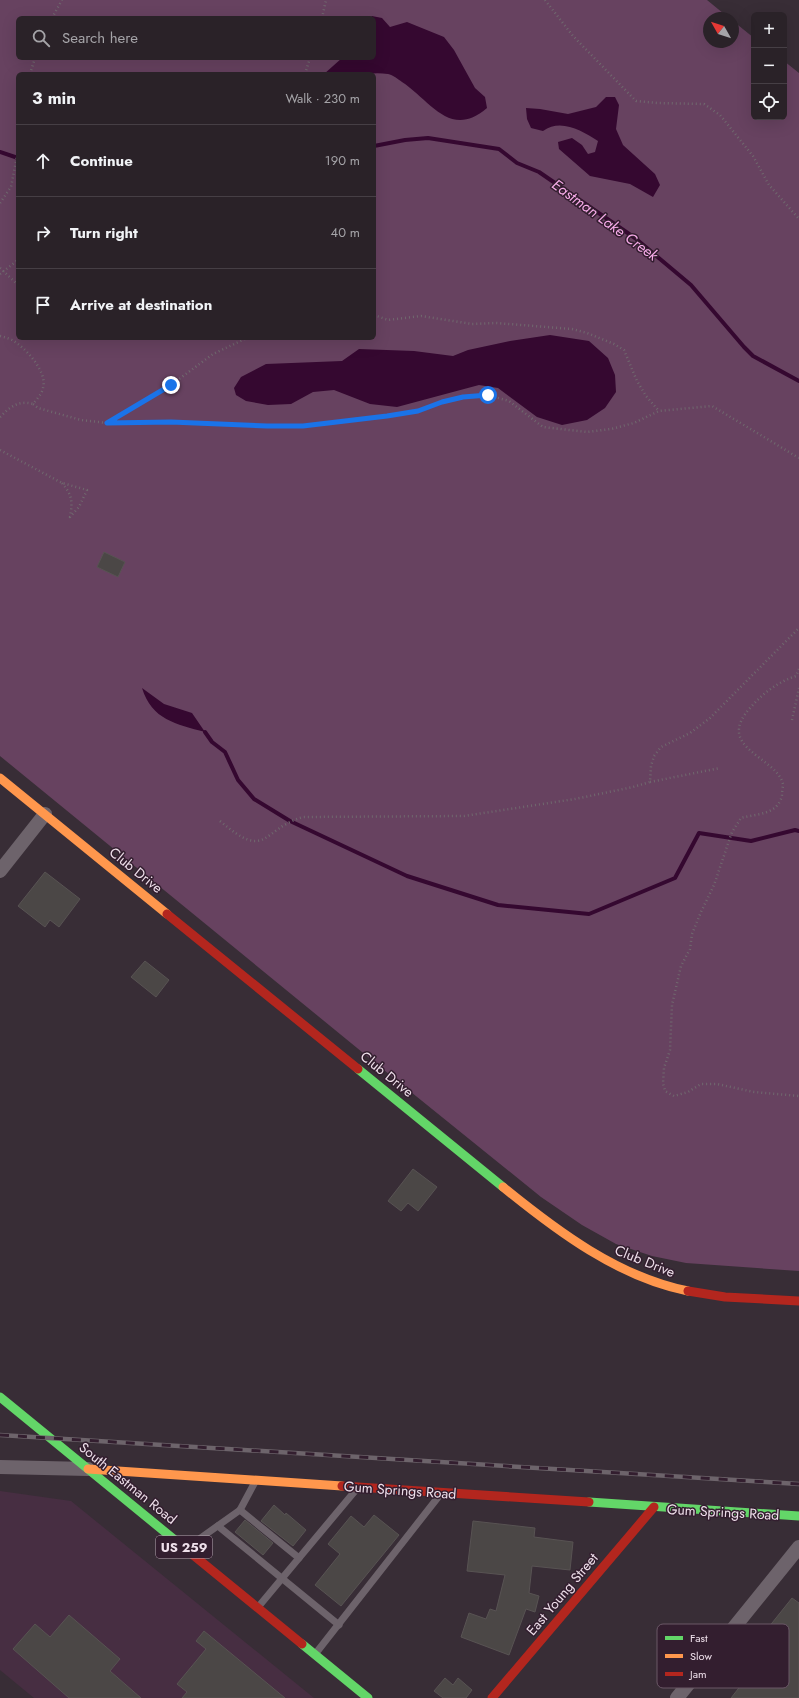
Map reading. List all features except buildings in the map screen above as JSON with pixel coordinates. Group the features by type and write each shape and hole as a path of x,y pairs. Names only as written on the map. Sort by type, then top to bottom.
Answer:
{"street":[{"name":"Club Drive","path":"0,778 508,1191 590,1252 650,1282 681,1290 714,1295 799,1301"},
{"path":"0,871 45,814"},
{"name":"South Eastman Road","path":"0,1397 368,1698"},
{"name":"Gum Springs Road","path":"0,1467 88,1469 654,1508 799,1516"},
{"name":"East Young Street","path":"492,1698 654,1508"},
{"path":"737,1624 799,1547"},
{"path":"677,1698 685,1688"}],"lane":[{"path":"185,1549 240,1510 256,1480"},
{"path":"257,1607 283,1578 357,1488"},
{"path":"315,1655 442,1493"},
{"path":"240,1510 299,1558"},
{"path":"218,1526 339,1625"}],"path":[{"path":"53,16 62,0"},
{"path":"322,16 326,0"},
{"path":"545,0 573,36 636,101 658,104 704,104 720,115 753,156 769,185 799,220"},
{"path":"31,72 34,60"},
{"path":"306,72 309,60"},
{"path":"0,203 11,188 16,161"},
{"path":"0,274 16,261"},
{"path":"0,268 16,283"},
{"path":"376,316 388,320 421,316 472,324 496,323 572,329 587,333 614,344 624,350 637,381 646,396 659,411"},
{"path":"0,336 13,340 28,352 38,365 43,377 44,388 33,404"},
{"path":"107,423 171,385 213,354 243,340"},
{"path":"0,417 11,406 25,402 33,404 38,408 81,420 107,423 171,422 303,426 418,411 442,402 463,397 488,395 509,401 543,427 587,432 611,429 634,423 659,411 712,406 799,458"},
{"path":"0,450 62,482 87,490 79,507 70,517 72,505 70,493 62,482"},
{"path":"650,782 651,766 654,756 661,747 690,733 710,718 799,628"},
{"path":"799,669 796,676 782,681 759,697 744,714 739,728 741,741 751,752 777,774 783,785 782,799 774,809 741,818 732,832 714,885 692,934 690,949 681,966 672,1004 670,1050 664,1068 663,1083 665,1091 674,1096 688,1092 701,1084 717,1084 754,1092 799,1096"},
{"path":"792,720 799,688"},
{"path":"220,821 244,838 255,842 264,840 290,821 303,817 464,816 575,799 720,768"}],"shaded area":[{"path":"0,0 707,0 722,12 703,12 703,48 739,48 739,26 751,36 751,120 787,120 787,63 799,73 799,1271 686,1263 652,1256 616,1244 582,1225 541,1197 0,756"},
{"path":"376,17 382,18 390,27 407,22 444,37 454,50 475,88 485,97 487,108 474,117 462,120 451,119 431,107 397,78 390,75 376,72 326,72 340,60 376,60"},
{"path":"606,97 615,97 619,105 616,129 623,145 655,174 660,185 653,197 630,184 590,176 559,149 558,142 572,138 582,145 588,154 595,152 598,141 571,127 550,127 543,131 531,128 527,119 526,108 568,114 596,107"},
{"path":"550,335 589,341 608,358 615,375 616,392 605,408 587,420 562,425 537,417 498,388 479,385 397,407 370,404 334,390 313,392 291,404 268,405 246,401 236,395 234,388 241,377 266,364 342,361 359,349 414,351 453,356 468,350 510,341"},
{"path":"142,688 164,704 192,713 205,732 166,719 152,707 146,699"},
{"path":"0,1491 71,1501 314,1698 34,1698 0,1670"}],"waterway":[{"name":"Eastman Lake Creek","path":"376,146 405,140 428,138 499,149 517,163 539,172 635,238 691,285 753,356 799,381"},
{"name":"Eastman Lake Creek","path":"0,152 16,157"},
{"path":"205,732 212,742 225,752 238,780 254,799 290,821 407,876 498,905 589,914 675,878 699,833 751,841 795,830 799,831"}],"railway":[{"path":"0,1435 799,1484"}],"traffic: fast":[{"path":"358,1069 503,1187"},
{"path":"0,1397 176,1541"},
{"path":"589,1502 799,1516"},
{"path":"302,1644 368,1698"}],"traffic: slow":[{"path":"0,778 167,914"},
{"path":"503,1187 567,1236 613,1264 637,1275 688,1291"},
{"path":"88,1469 342,1486"}],"traffic: jam":[{"path":"167,914 358,1069"},
{"path":"688,1291 725,1297 799,1301"},
{"path":"342,1486 589,1502"},
{"path":"492,1698 654,1507"},
{"path":"176,1541 302,1644"}],"route":[{"path":"171,385 107,423 171,422 303,426 418,411 442,402 463,397 488,395"}]}
